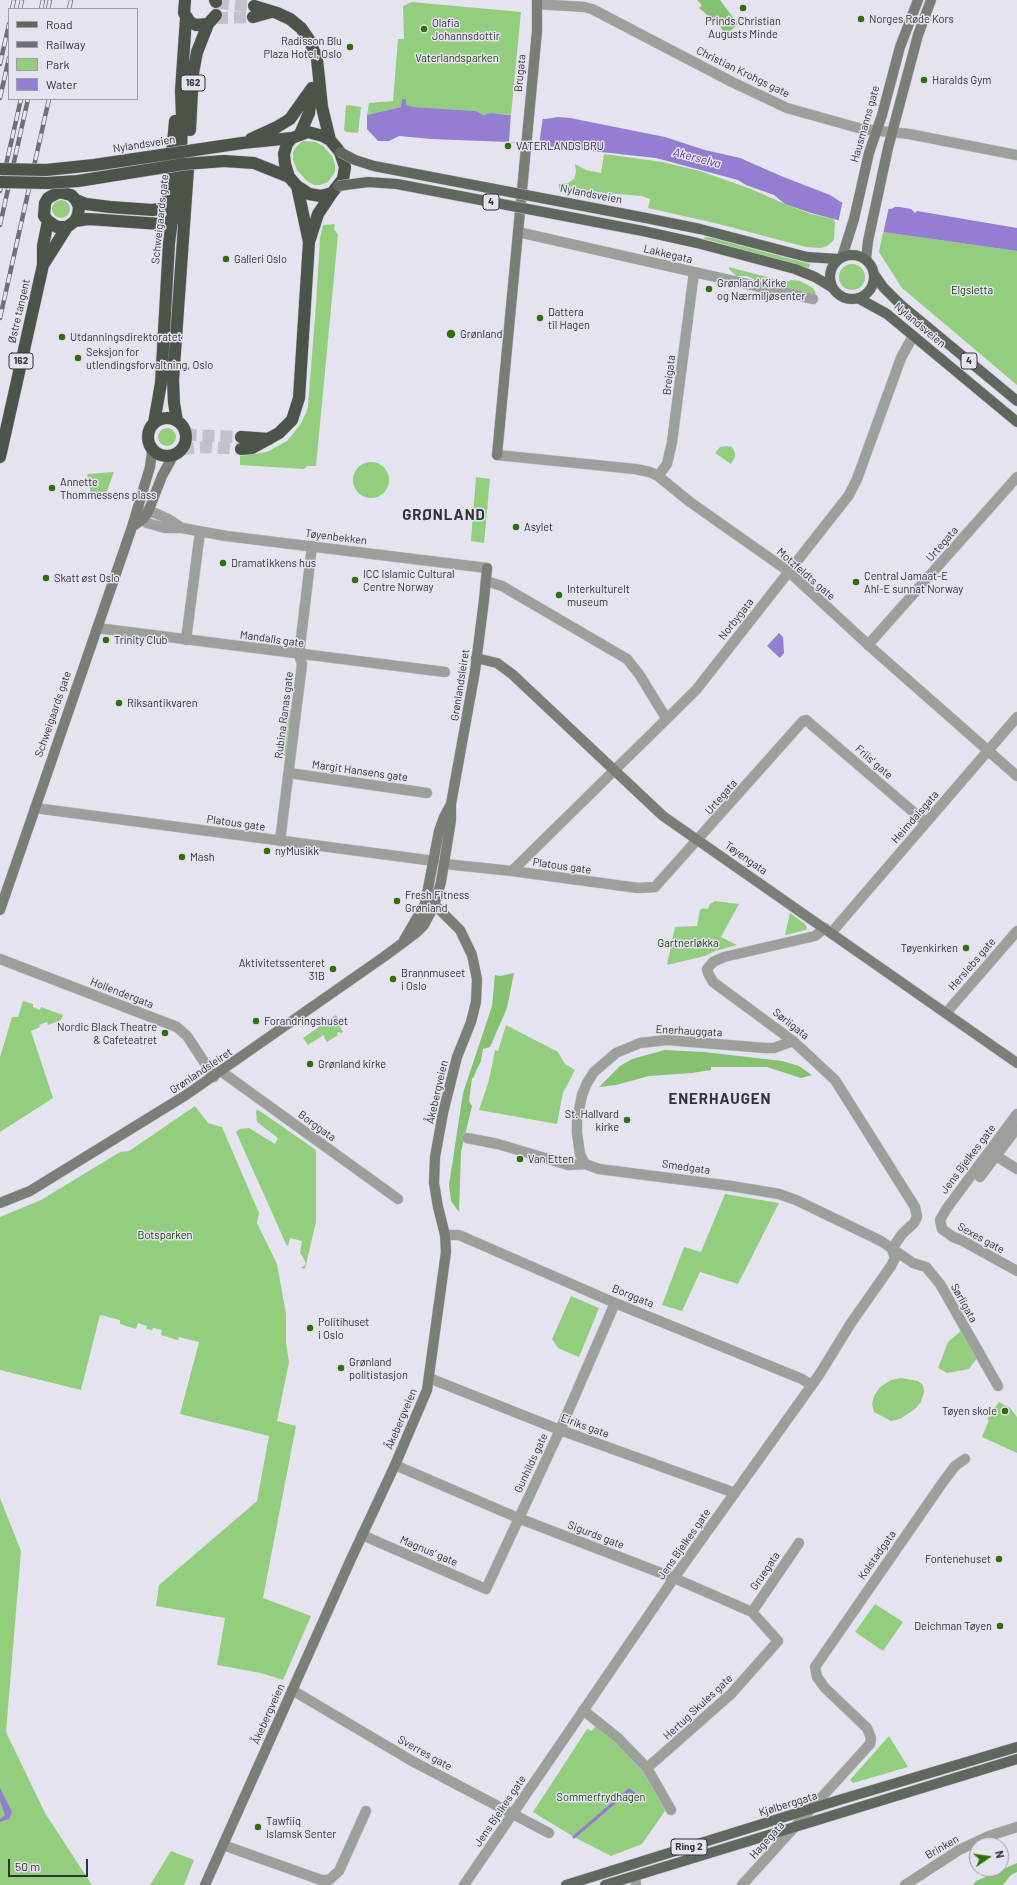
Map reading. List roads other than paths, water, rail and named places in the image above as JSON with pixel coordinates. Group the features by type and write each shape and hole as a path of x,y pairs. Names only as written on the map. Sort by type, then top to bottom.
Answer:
{"highway":[{"name":"Schweigaards gate","path":"154,423 161,383 169,243 167,222 181,152 181,91 186,18 183,8 185,0"},
{"path":"253,11 271,12 290,19 300,28 310,41 316,53 322,107 330,140"},
{"name":"162","path":"173,456 182,449 186,441 183,427 175,420 173,380 187,202 193,73 197,52 214,19 196,25 186,18"},
{"path":"309,242 293,182 285,164 284,154 287,144 296,136 312,102 312,88 318,65"},
{"path":"242,144 290,119 312,88"},
{"name":"162","path":"76,200 86,204 153,210 160,210 166,206 168,198 172,142 181,91"},
{"name":"Nylandsveien","path":"0,169 46,170 94,165 314,133 330,140 340,152 345,167 343,179 335,190 315,196 304,192 293,182 254,163 224,161 184,164 78,180 47,183 0,182"},
{"path":"241,443 269,439 287,426 295,414 301,388 309,242 318,214 335,190"},
{"name":"162","path":"48,221 44,209 48,198 59,192 71,195 76,200 79,207 78,215 71,224"},
{"name":"162","path":"167,222 181,215 187,202"},
{"path":"48,221 57,227 88,219 167,222"},
{"name":"Østre tangent","path":"0,457 43,265 43,246 48,221"},
{"name":"Østre tangent","path":"43,265 71,224"},
{"path":"154,423 162,418 175,420"},
{"name":"162","path":"152,451 148,444 147,436 154,423"},
{"path":"152,451 162,456 173,456"}],"main road":[{"name":"Nylandsveien","path":"340,152 355,160 374,166 700,229 807,257 840,258 857,255 866,259 873,268 874,274 883,286 900,304 1017,401"},
{"name":"Nylandsveien","path":"335,190 368,182 397,184 643,231 697,243 795,269 815,277 847,298 858,298 879,308 1017,422"},
{"path":"833,288 830,273 840,258"},
{"path":"858,298 871,289 874,274"},
{"name":"Kjølberggata","path":"566,1885 1017,1747"},
{"name":"Ring 2","path":"605,1885 636,1880 795,1827 1017,1759"}],"street":[{"name":"Hausmanns gate","path":"840,258 849,236 868,154 900,47 918,0"},
{"path":"866,259 868,241 892,132 918,34 931,0"},
{"name":"Christian Krohgs gate","path":"537,2 592,9 763,98 787,108 862,129 892,132 1017,155"},
{"name":"Brugata","path":"518,232 536,31 537,2"},
{"name":"Motzfeldts gate","path":"518,232 497,455 635,469 650,472 658,476 690,502 788,571 868,645 1017,776"},
{"name":"Lakkegata","path":"518,232 812,299"},
{"name":"Breigata","path":"658,476 667,464 672,442 694,272"},
{"name":"Norbygata","path":"512,871 615,771 622,761 696,690 788,571 796,564 852,488 901,358 913,336"},
{"name":"Schweigaards gate","path":"142,514 152,451"},
{"name":"Schweigaards gate","path":"0,910 132,527 142,514 173,456"},
{"name":"Urtegata","path":"868,645 1017,477"},
{"name":"Tøyenbekken","path":"142,514 168,519 182,528 200,532 487,568"},
{"path":"186,640 200,532"},
{"name":"Rubina Ranas gate","path":"280,841 302,664 299,655 312,546"},
{"name":"Grønlandsleiret","path":"430,905 440,888 451,820 451,804 476,658 487,568"},
{"path":"486,581 502,586 627,659 639,674 666,718"},
{"name":"Mandalls gate","path":"97,628 299,655 445,672"},
{"name":"Tøyengata","path":"476,658 493,662 512,674 655,809 1017,1063"},
{"name":"Heimdalsgata","path":"828,930 1017,717"},
{"name":"Urtegata","path":"652,888 668,875 799,725 806,720"},
{"name":"Friis' gate","path":"806,720 925,822"},
{"name":"Margit Hansens gate","path":"289,773 427,792"},
{"name":"Grønlandsleiret","path":"0,1203 20,1196 45,1182 151,1118 218,1075 404,940 416,933 424,925 430,905 434,861 444,816 451,804"},
{"name":"Platous gate","path":"34,808 434,861"},
{"name":"Platous gate","path":"444,864 512,871 638,888 652,888"},
{"name":"Åkebergveien","path":"204,1885 423,1401 428,1378 446,1259 445,1235 434,1183 435,1157 443,1113 457,1057 471,1022 476,1002 477,979 472,955 460,930 430,905"},
{"name":"Sørligata","path":"828,930 815,936 724,957 713,962 708,969 710,978 712,982 793,1041 822,1066 844,1092 915,1207 917,1217 914,1223 902,1234 892,1248 913,1263 926,1267 940,1284 998,1386"},
{"name":"Herslebs gate","path":"946,1013 1017,931"},
{"name":"Hollendergata","path":"0,959 177,1027 187,1036 218,1075"},
{"name":"Enerhauggata","path":"585,1164 580,1154 577,1133 577,1120 582,1095 594,1072 616,1053 640,1043 667,1040 765,1048 774,1048 793,1041"},
{"name":"Borggata","path":"218,1075 398,1199"},
{"name":"Jens Bjelkes gate","path":"940,1220 947,1208 1017,1114"},
{"path":"980,1177 1017,1128"},
{"name":"Smedgata","path":"467,1138 498,1144 568,1165 585,1164 599,1169 731,1186 779,1194 796,1200 881,1241 892,1248"},
{"path":"996,1156 1017,1169"},
{"name":"Sexes gate","path":"940,1220 942,1229 953,1237 1017,1271"},
{"name":"Borggata","path":"445,1235 459,1235 615,1302 802,1379 811,1385"},
{"name":"Jens Bjelkes gate","path":"464,1885 674,1578 811,1385 851,1323 891,1266 894,1258 892,1248"},
{"name":"Gunhilds gate","path":"486,1589 560,1430 615,1302"},
{"name":"Eiriks gate","path":"428,1378 560,1430 735,1493"},
{"name":"Kolstadgata","path":"871,1738 865,1726 818,1679 815,1670 821,1657 939,1487 955,1466 965,1460"},
{"name":"Sigurds gate","path":"395,1465 518,1518 674,1578 752,1612 778,1641"},
{"name":"Magnus’ gate","path":"362,1535 486,1589"},
{"name":"Gruegata","path":"752,1612 798,1543"},
{"name":"Hertug Skules gate","path":"647,1768 731,1694 778,1641"},
{"name":"Sverres gate","path":"292,1690 412,1761 549,1833"},
{"path":"583,1710 618,1738 647,1768 670,1810"},
{"name":"Hagegata","path":"742,1885 868,1747 871,1738"},
{"path":"223,1845 321,1880 329,1880 340,1871 366,1811"},
{"name":"Brinken","path":"905,1885 959,1850 989,1836 1017,1827"}],"water":[{"name":"Akerselva","path":"402,99 406,99 406,105 413,107 476,111 483,115 491,113 545,119 558,117 570,118 665,137 705,150 740,158 830,195 841,202 891,209 900,207 911,209 915,213 917,211 1017,228 1017,251 883,232 811,213 785,204 774,195 746,185 738,180 656,158 509,142 431,139 399,136 389,141 378,141 367,129 367,115 401,107"},
{"path":"779,633 783,637 784,653 780,658 767,646"},
{"path":"0,1788 12,1812 9,1819 0,1822 0,1819 5,1815 0,1801"}],"waterway":[{"path":"574,1837 629,1790 639,1798"}],"tunnel":[{"path":"217,3 254,6"},
{"path":"216,18 253,17"},
{"path":"185,432 193,435 241,437"},
{"path":"182,449 207,447 241,449"}],"railway":[{"path":"12,8 14,0"},
{"path":"20,8 22,0"},
{"path":"41,8 43,0"},
{"path":"48,8 50,0"},
{"path":"69,8 71,0"},
{"path":"0,64 8,28"},
{"path":"0,98 8,62"},
{"path":"0,191 21,100"},
{"path":"0,225 28,100"},
{"path":"0,318 49,100"}],"place":[{"name":"Prinds Christian Augusts Minde","path":"743,8"},
{"name":"Norges Røde Kors","path":"861,19"},
{"name":"Olafia Johannsdottir","path":"424,29"},
{"name":"Radisson Blu Plaza Hotel, Oslo","path":"350,47"},
{"name":"Haralds Gym","path":"924,80"},
{"name":"VATERLANDS BRU","path":"508,146"},
{"name":"Galleri Oslo","path":"226,259"},
{"name":"Grønland Kirke og Nærmiljøsenter","path":"709,289"},
{"name":"Dattera til Hagen","path":"540,318"},
{"name":"Grønland","path":"451,334"},
{"name":"Utdanningsdirektoratet","path":"62,337"},
{"name":"Seksjon for utlendingsforvaltning, Oslo","path":"78,358"},
{"name":"Annette Thommessens plass","path":"52,488"},
{"name":"Asylet","path":"516,527"},
{"name":"Dramatikkens hus","path":"223,563"},
{"name":"Skatt øst Oslo","path":"46,578"},
{"name":"ICC Islamic Cultural Centre Norway","path":"355,580"},
{"name":"Central Jamaat-E Ahl-E sunnat Norway","path":"856,582"},
{"name":"Interkulturelt museum","path":"559,595"},
{"name":"Trinity Club","path":"106,640"},
{"name":"Riksantikvaren","path":"119,703"},
{"name":"nyMusikk","path":"267,851"},
{"name":"Mash","path":"182,857"},
{"name":"Fresh Fitness Grønland","path":"397,901"},
{"name":"Tøyenkirken","path":"966,948"},
{"name":"Aktivitetssenteret 31B","path":"333,969"},
{"name":"Brannmuseet i Oslo","path":"393,979"},
{"name":"Forandringshuset","path":"256,1021"},
{"name":"Nordic Black Theatre & Cafeteatret","path":"165,1033"},
{"name":"Grønland kirke","path":"310,1064"},
{"name":"St. Hallvard kirke","path":"627,1120"},
{"name":"Van Etten","path":"520,1159"},
{"name":"Politihuset i Oslo","path":"310,1328"},
{"name":"Grønland politistasjon","path":"341,1368"},
{"name":"Tøyen skole","path":"1005,1411"},
{"name":"Fontenehuset","path":"999,1559"},
{"name":"Deichman Tøyen","path":"1000,1626"},
{"name":"Tawfiiq Islamsk Senter","path":"258,1827"}],"district":[{"name":"GRØNLAND","path":"444,515"},
{"name":"ENERHAUGEN","path":"720,1099"}],"park label":[{"name":"Vaterlandsparken","path":"457,58"},
{"name":"Elgsletta","path":"972,290"},
{"name":"Gartnerløkka","path":"688,943"},
{"name":"Botsparken","path":"165,1235"},
{"name":"Sommerfrydhagen","path":"601,1797"}]}
